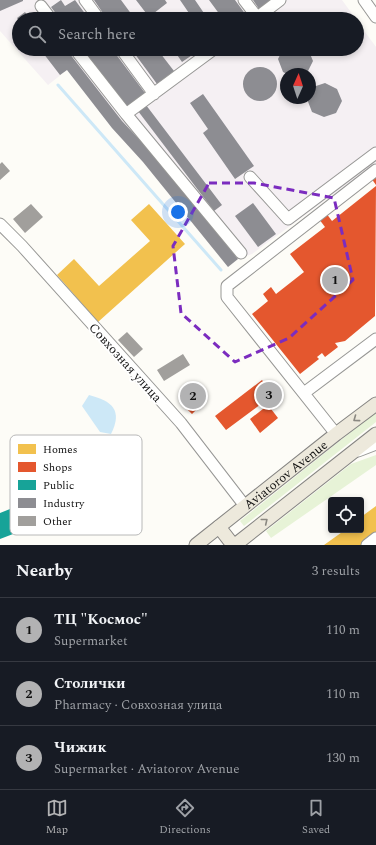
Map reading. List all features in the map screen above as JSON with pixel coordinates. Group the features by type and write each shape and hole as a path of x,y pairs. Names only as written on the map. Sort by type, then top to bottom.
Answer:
{"main road":[{"name":"Aviatorov Avenue","path":"201,543 245,506 376,404"},
{"name":"Aviatorov Avenue","path":"234,545 376,434"},
{"path":"219,527 234,545"}],"street":[{"path":"85,0 94,12"},
{"path":"244,0 252,12"},
{"path":"264,12 280,0"},
{"path":"364,0 376,17"},
{"path":"41,6 46,12"},
{"path":"80,56 126,114 241,253"},
{"path":"126,56 154,94"},
{"path":"126,114 205,56"},
{"path":"250,177 288,219 376,154"},
{"path":"336,434 227,296 227,286 376,170"},
{"name":"Совхозная улица","path":"0,224 22,246 181,423 245,506"},
{"path":"304,393 376,339"},
{"path":"346,456 376,444"},
{"path":"367,545 376,538"}],"highlighted area":[{"path":"209,183 254,183 334,198 353,280 289,338 235,362 181,313 173,246"}],"shaded area":[{"path":"0,0 342,0 351,12 12,12 12,44 0,31"},
{"path":"364,31 376,47 376,163 252,254 238,259 228,267 143,162 112,128 67,70 48,85 22,56 364,56"}],"green space":[{"path":"376,412 376,422 244,526 240,521"},
{"path":"376,455 376,465 271,538 266,531 351,464"}],"water":[{"path":"89,395 104,400 113,408 116,419 111,434 100,432 82,406"}],"building: Homes":[{"path":"149,204 185,244 98,322 57,275 74,259 99,286 150,241 131,220"},
{"path":"376,506 376,534 361,545 324,545 341,533 364,533 364,515"}],"building: Shops":[{"path":"376,174 376,185 371,178"},
{"path":"376,186 375,316 345,341 335,343 338,347 325,357 322,353 317,357 319,359 300,374 252,314 268,301 263,294 271,287 276,294 304,272 290,254 325,227 319,219 326,213 332,221"},
{"path":"262,380 273,395 226,430 215,416"},
{"path":"195,394 203,403 192,414 183,405"},
{"path":"268,405 278,418 260,433 250,419"}],"building: Public":[{"path":"10,509 10,535 0,539 0,513"}],"building: Industry":[{"path":"0,0 23,0 23,1 0,11"},
{"path":"61,0 65,6 75,0 84,12 55,12 51,7"},
{"path":"94,0 121,0 130,12 102,12"},
{"path":"136,0 165,0 167,3 155,12 145,12"},
{"path":"180,0 195,0 203,12 188,12"},
{"path":"209,0 235,0 244,12 218,12"},
{"path":"253,0 271,0 259,9"},
{"path":"45,56 71,56 122,121 153,154 238,259 228,267 143,162 112,128 67,70 60,75"},
{"path":"87,56 117,56 145,93 126,107"},
{"path":"136,56 162,56 174,71 157,84"},
{"path":"178,56 191,56 182,62"},
{"path":"280,56 311,56 313,61 310,68 281,68 278,59"},
{"path":"260,67 272,72 277,84 272,96 260,101 248,96 243,84 248,72"},
{"path":"325,83 337,89 342,101 336,113 324,117 312,112 309,104 316,104 316,86"},
{"path":"203,94 254,166 235,179 203,133 208,129 190,103"},
{"path":"146,105 222,205 214,211 138,111"},
{"path":"253,203 276,234 258,247 235,216"}],"building: Other":[{"path":"2,162 10,171 0,180 0,164"},
{"path":"31,204 43,217 25,233 13,219"},
{"path":"127,332 143,349 134,357 118,340"},
{"path":"183,354 190,365 164,381 157,370"}],"waterway":[{"path":"58,85 221,270"}],"place":[{"name":"ТЦ \"Космос\"","path":"335,280"},
{"name":"Чижик","path":"269,395"},
{"name":"Столички","path":"193,396"}]}
